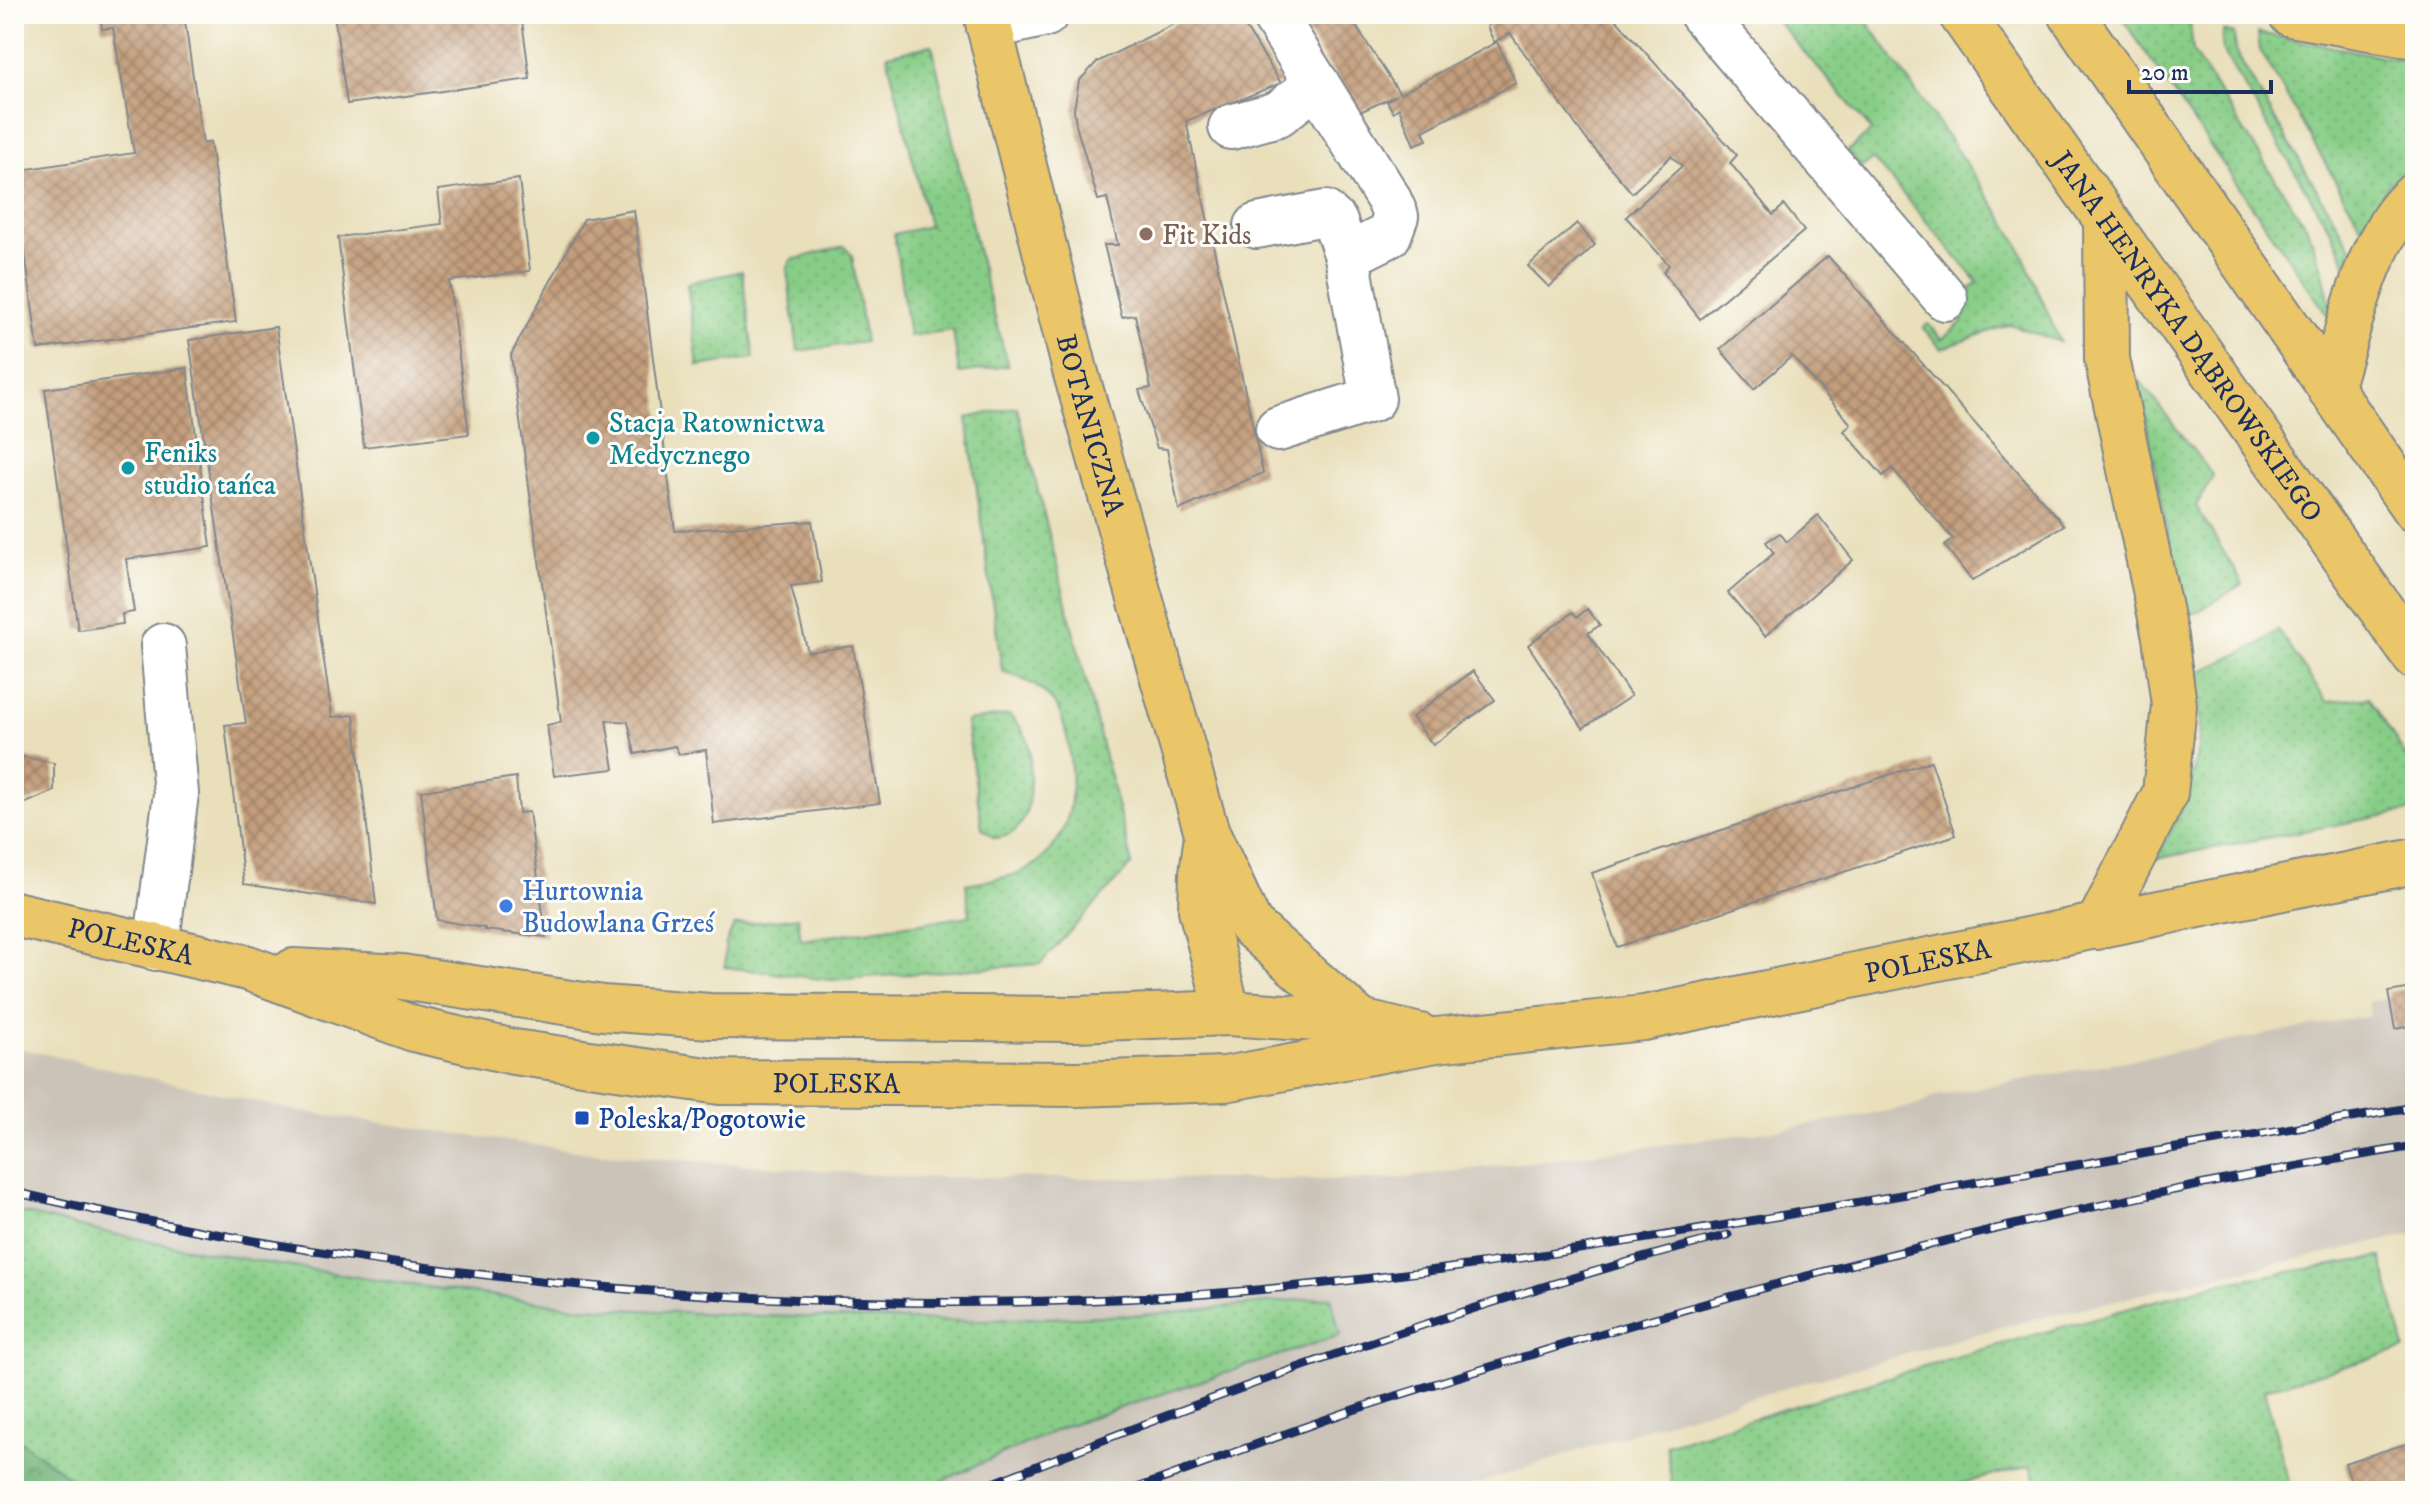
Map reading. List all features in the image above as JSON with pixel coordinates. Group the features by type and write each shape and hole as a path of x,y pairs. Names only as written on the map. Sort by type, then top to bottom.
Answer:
{"main road":[{"name":"JANA HENRYKA DĄBROWSKIEGO","path":"1961,14 2406,644"},
{"path":"2071,14 2415,510"},
{"path":"2291,14 2415,36"},
{"name":"BOTANICZNA","path":"987,20 1075,370 1207,833 1250,925 1361,1022"},
{"path":"2341,404 2374,252 2404,204 2415,195"},
{"path":"2097,927 2165,793 2174,705 2165,637 2107,359 2106,220"},
{"name":"BOTANICZNA","path":"1207,833 1201,910 1228,1013"},
{"name":"POLESKA","path":"14,914 248,968 414,1029 514,1052 720,1082 1077,1084 1225,1079 1436,1040 1644,1018 2415,861"},
{"name":"BOTANICZNA","path":"1225,1079 1228,1013 1250,925"},
{"name":"POLESKA","path":"248,968 402,977 603,1008 710,1016 1076,1019 1228,1013 1361,1022 1436,1040"}],"street":[{"path":"987,20 1046,14"},
{"path":"1273,14 1388,198 1396,216 1389,235 1347,256"},
{"path":"1702,14 1945,298"},
{"path":"1231,127 1278,114 1317,84"},
{"path":"1257,226 1325,213 1335,222 1347,256 1373,399 1278,429"},
{"path":"156,948 176,794 163,646"}],"shaded area":[{"path":"2415,994 2415,1234 1994,1329 1675,1419 1457,1491 919,1491 1068,1425 1140,1315 950,1321 579,1307 255,1261 93,1230 14,1211 14,1047 297,1111 591,1153 906,1177 1386,1180 1777,1130 1916,1106 1936,1096 2370,1015 2368,1002"}],"green space":[{"path":"1771,14 1862,14 2018,243 2060,342 2010,324 1941,349 1923,328 1928,324 1942,339 1963,321 1952,306 1978,282 1873,159 1861,168 1848,151 1872,130"},
{"path":"2119,14 2160,14 2190,24 2193,52 2307,228 2322,268 2332,312 2329,317"},
{"path":"2223,31 2234,33 2235,48 2243,65 2352,249 2346,264 2332,233 2222,50"},
{"path":"2258,33 2415,62 2415,165 2388,186 2362,227 2260,50"},
{"path":"932,45 979,258 1008,366 959,373 953,330 909,336 894,234 929,226 887,55"},
{"path":"844,246 852,255 865,342 798,351 787,270 791,260"},
{"path":"742,271 754,358 698,366 687,283"},
{"path":"2138,378 2213,476 2196,506 2243,584 2184,620"},
{"path":"1017,407 1132,864 1040,964 830,980 725,967 725,945 734,925 798,917 801,940 970,916 966,884 1006,877 1025,870 1047,854 1062,832 1071,801 1071,772 1064,725 1054,703 1043,691 1002,671 967,418"},
{"path":"2278,630 2327,702 2369,697 2415,771 2415,810 2155,859 2178,815 2194,770 2200,723 2195,674 2256,646"},
{"path":"1009,715 1028,741 1028,805 1021,824 1014,831 994,838 982,828 966,721"},
{"path":"14,1211 93,1230 255,1261 579,1307 950,1321 1140,1315 1331,1297 1340,1335 1068,1425 919,1491 87,1491 14,1436"},
{"path":"2381,1257 2405,1349 2264,1389 2291,1491 2039,1491 2031,1466 1930,1491 1673,1491 1666,1445 1931,1364 2215,1284"},
{"path":"14,1436 87,1491 24,1491 14,1487"}],"building":[{"path":"100,14 156,14 157,20 184,15 203,144 210,142 236,322 38,349 14,171 134,153 113,28 102,29"},
{"path":"334,14 521,14 530,79 347,104"},
{"path":"1194,14 1237,14 1281,83 1186,121 1263,473 1179,510 1167,449 1157,448 1139,390 1151,388 1135,315 1122,317 1104,245 1118,245 1107,198 1098,200 1074,109 1079,81 1097,62"},
{"path":"1295,14 1348,14 1400,94 1497,42 1516,83 1423,131 1427,140 1414,145 1399,108 1393,112 1387,101 1397,95 1360,112"},
{"path":"1496,14 1611,14 1737,155 1730,163 1773,215 1784,205 1804,231 1700,319 1663,272 1669,265 1626,217 1682,166 1671,156 1632,193 1586,139 1510,33 1494,42 1487,27 1497,17"},
{"path":"519,179 530,271 449,281 469,434 364,447 338,237 442,224 438,190"},
{"name":"Stacja Ratownictwa Medycznego","path":"634,210 675,531 812,521 822,582 791,586 808,652 853,646 880,803 714,824 706,750 679,754 675,746 635,754 628,722 606,720 614,769 554,776 547,725 561,722 511,355 584,219"},
{"path":"1577,223 1595,245 1549,287 1528,266"},
{"path":"1828,256 2064,525 1972,581 1945,546 1953,539 1892,468 1883,476 1844,431 1851,424 1792,356 1754,389 1720,349"},
{"path":"276,327 332,717 354,715 376,904 244,884 225,725 246,723 189,340"},
{"name":"Feniks studio tańca","path":"187,368 211,547 126,559 134,612 122,614 123,624 78,630 45,389"},
{"path":"1818,515 1853,560 1765,636 1728,593 1774,553 1766,542 1780,533 1787,542"},
{"path":"1587,609 1600,625 1588,633 1631,696 1583,728 1528,645 1573,612 1577,617"},
{"path":"1473,671 1495,700 1433,745 1412,717"},
{"path":"14,755 54,763 54,791 14,808"},
{"path":"1931,761 1956,835 1617,947 1592,873"},
{"path":"516,777 519,813 529,812 546,937 484,930 437,920 421,791"},
{"path":"2413,988 2415,1025 2395,1029 2388,992"},
{"path":"2415,1441 2415,1491 2354,1491 2345,1463"}],"railway":[{"path":"14,1192 158,1223 302,1249 446,1270 591,1286 736,1297 881,1302 1028,1302 1254,1290 1490,1263 2415,1107"},
{"path":"1129,1491 1383,1400 1781,1283 2096,1206 2415,1146"},
{"path":"974,1491 1253,1384 1441,1319 1728,1235"}],"place":[{"name":"Fit Kids","path":"1146,234"},
{"name":"Stacja Ratownictwa Medycznego","path":"593,438"},
{"name":"Feniks studio tańca","path":"128,468"},
{"name":"Hurtownia Budowlana Grześ","path":"506,906"},
{"name":"Poleska/Pogotowie","path":"582,1118"}]}
